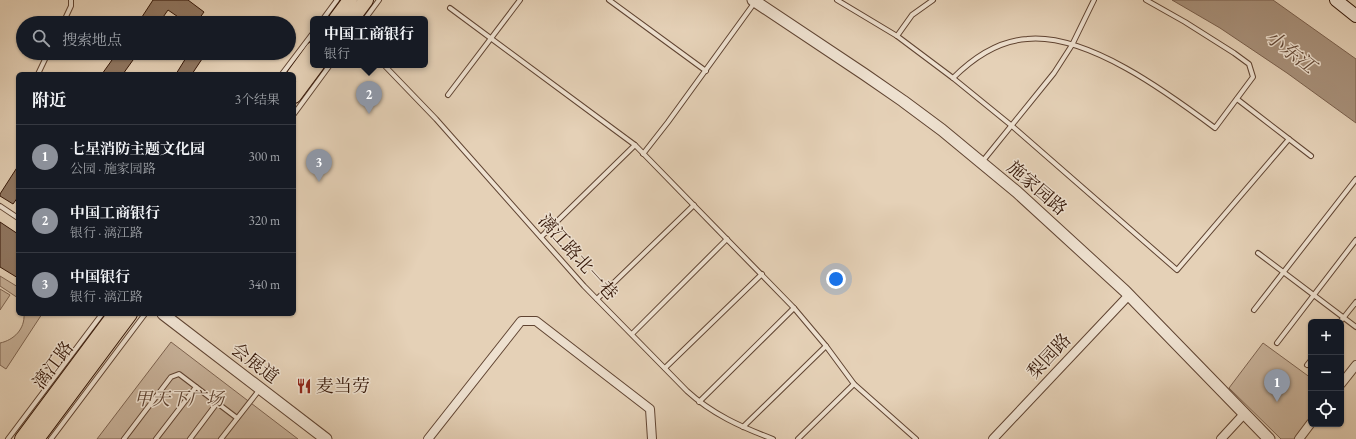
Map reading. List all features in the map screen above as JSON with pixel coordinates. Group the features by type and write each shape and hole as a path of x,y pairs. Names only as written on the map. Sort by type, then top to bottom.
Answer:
{"highway":[{"path":"338,16 350,0"},
{"path":"354,16 366,0"},
{"path":"296,72 310,54"},
{"path":"296,93 315,68"},
{"name":"漓江路","path":"22,439 114,316"},
{"name":"漓江路","path":"37,439 129,316"}],"main road":[{"path":"1336,0 1356,16"}],"street":[{"name":"施家园路","path":"754,1 896,96 982,162 1023,197 1129,295 1269,439"},
{"name":"梨园路","path":"993,439 1129,295"},
{"name":"会展道","path":"166,316 325,438"},
{"path":"428,439 521,320 536,321 650,409 652,439"},
{"path":"1344,380 1356,364"},
{"path":"1221,439 1244,414"},
{"path":"1299,439 1308,427"}],"lane":[{"path":"66,16 71,6 71,0"},
{"path":"325,16 337,0"},
{"path":"367,16 379,0"},
{"path":"448,95 520,0"},
{"path":"609,0 706,71"},
{"path":"837,0 897,36 953,78 1012,126 1177,270 1289,139"},
{"path":"897,36 912,15 934,0"},
{"path":"982,162 1054,73 1072,45 1094,0"},
{"path":"953,78 967,64 986,51 1026,39 1048,39 1072,45 1112,61 1131,71 1166,93 1215,128 1253,77 1249,64 1191,26 1146,0"},
{"path":"643,154 706,71 754,1"},
{"path":"450,8 635,145 794,308 826,346 854,384 916,439"},
{"path":"296,55 310,36"},
{"path":"39,72 45,60"},
{"path":"283,72 292,60"},
{"path":"296,111 328,68"},
{"name":"漓江路北一巷","path":"387,68 436,119 597,299 699,402 715,413 743,427 773,439"},
{"path":"1237,99 1311,156"},
{"path":"541,237 635,145"},
{"path":"1254,310 1356,179"},
{"path":"597,299 694,205"},
{"path":"0,206 16,217"},
{"path":"632,334 727,239"},
{"path":"1277,343 1356,240"},
{"path":"1258,253 1356,327"},
{"path":"665,368 762,274"},
{"path":"1344,318 1356,302"},
{"path":"699,402 794,308"},
{"path":"8,439 100,316"},
{"path":"51,439 143,316"},
{"path":"743,427 826,346"},
{"path":"124,439 171,377 179,374 237,418"},
{"path":"798,439 854,384"},
{"path":"156,439 196,387"},
{"path":"221,439 260,388"},
{"path":"190,439 217,403"}],"green space":[{"path":"0,276 16,286 16,297 0,286"},
{"path":"0,289 10,295 0,310"},
{"path":"24,316 41,316 6,369 0,365 0,343 5,342 18,333"},
{"name":"甲天下广场","path":"171,342 298,439 97,439"},
{"path":"1263,343 1308,376 1308,421 1294,439 1281,439 1229,388"}],"water":[{"name":"小东江","path":"1172,0 1273,0 1356,59 1356,123 1287,73 1220,28"}],"building":[{"path":"153,0 188,0 204,12 201,16 177,16 168,10 164,16 143,16"},
{"path":"112,60 133,60 124,72 103,72"},
{"path":"185,60 201,60 193,72 177,72"},
{"path":"16,169 16,200 13,204 0,196"},
{"path":"0,222 16,233 16,277 0,267"}],"place":[{"name":"中国工商银行","path":"369,114"},
{"name":"中国银行","path":"319,182"},
{"name":"麦当劳","path":"304,386"},
{"name":"七星消防主题文化园","path":"1277,402"}]}
